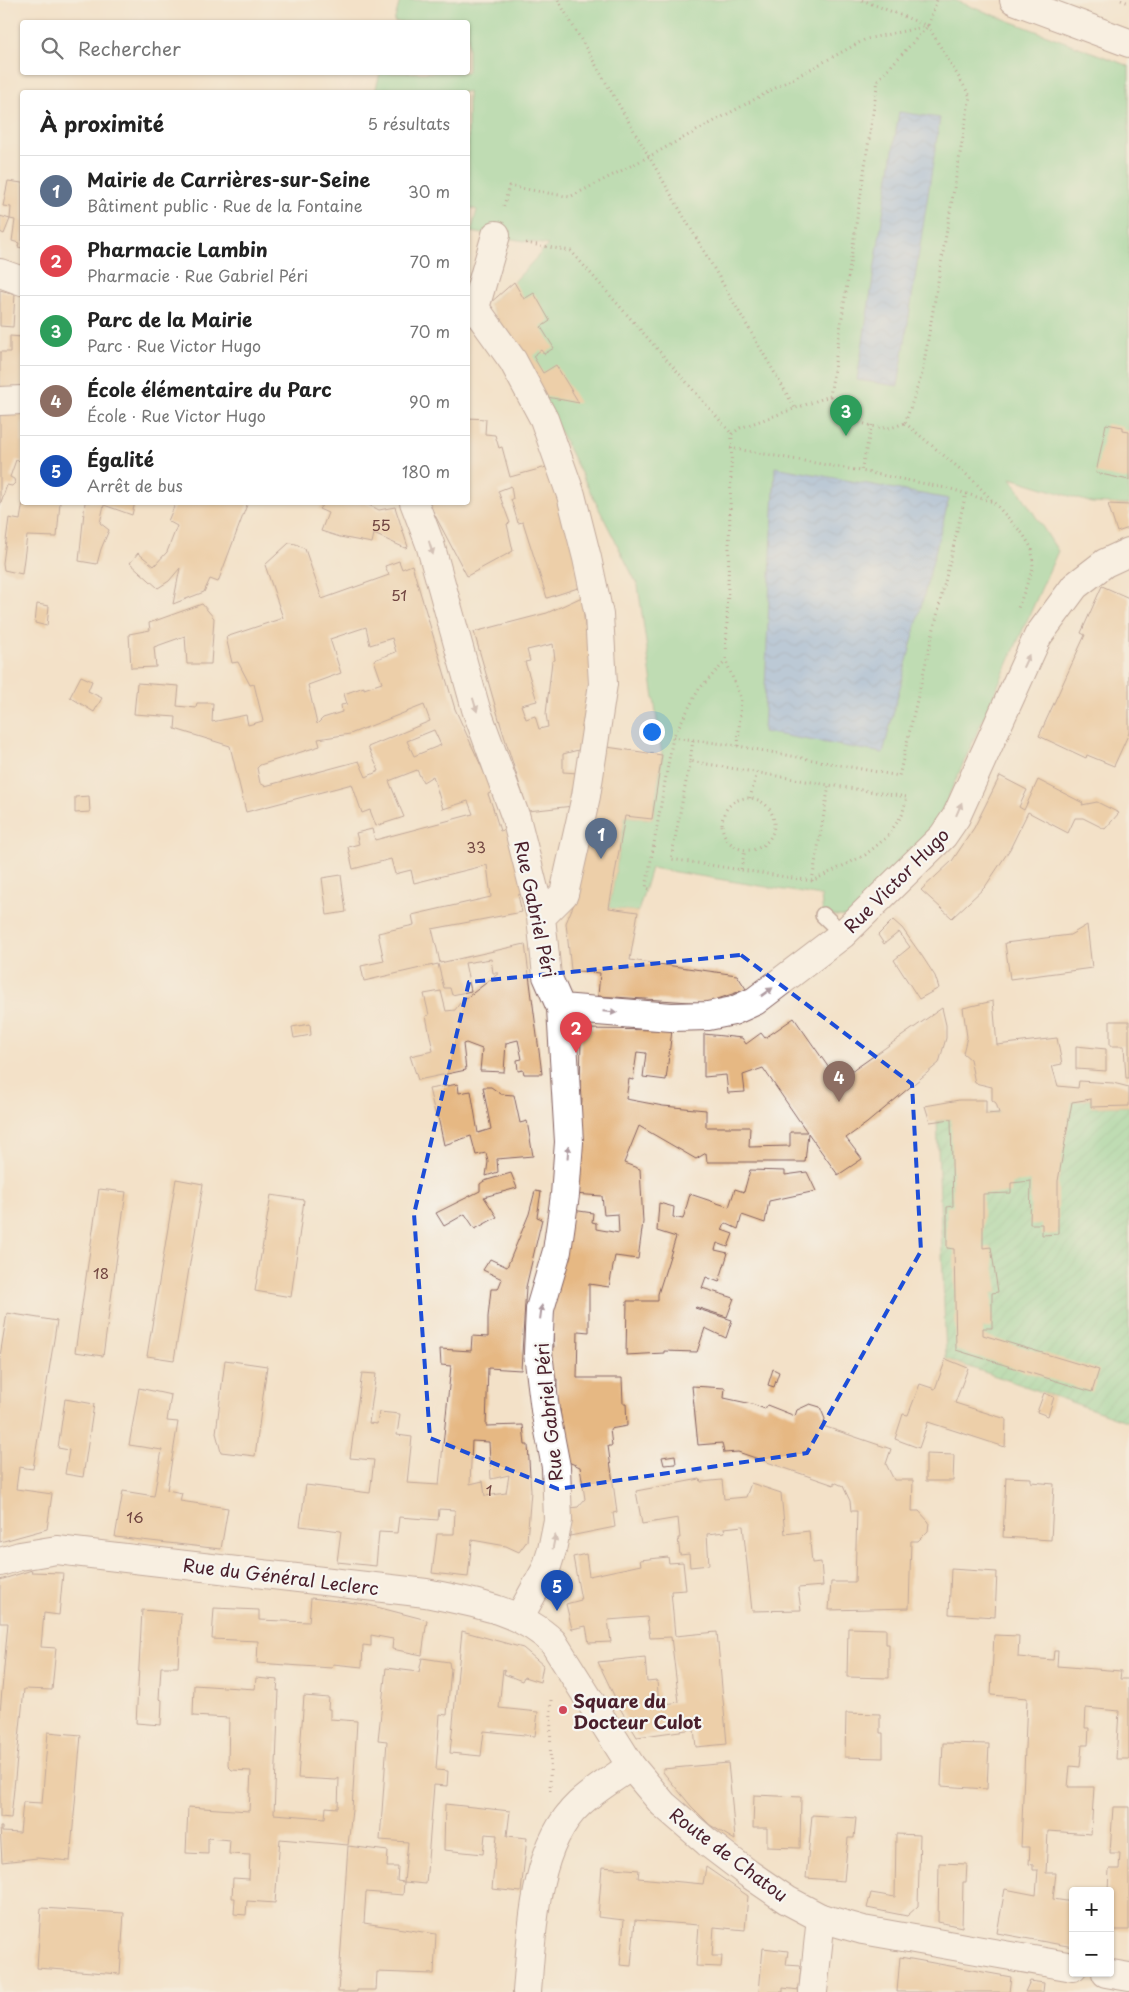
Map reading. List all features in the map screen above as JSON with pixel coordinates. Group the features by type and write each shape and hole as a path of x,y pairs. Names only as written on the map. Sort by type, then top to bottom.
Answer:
{"street":[{"path":"1014,0 1129,43"},
{"path":"496,236 476,308 514,361 544,419 571,495 599,615 603,684 586,796 564,894 541,918"},
{"path":"0,273 20,280"},
{"path":"0,401 20,400"},
{"name":"Rue Gabriel Péri","path":"415,505 430,544 476,709 516,818 541,918 547,976 561,1008 569,1142 565,1195 556,1251 540,1309 538,1353 544,1410 556,1467 558,1520 546,1569 519,1618"},
{"name":"Rue Victor Hugo","path":"561,1008 671,1017 708,1016 733,1011 754,1001 843,934 943,836 956,817 1038,636 1075,586 1105,563 1129,552"},
{"name":"Rue du Général Leclerc","path":"0,1562 20,1556 58,1550 426,1593 460,1600 519,1618 540,1630 552,1642"},
{"name":"Route de Chatou","path":"552,1642 631,1766 663,1804 707,1842 772,1889 821,1918 863,1930 1069,1967"},
{"path":"527,1992 535,1904 549,1850 578,1805 631,1766"},
{"path":"813,1992 821,1918"},
{"path":"1114,1974 1129,1977"}],"lane":[{"path":"822,915 843,934"}],"path":[{"path":"558,0 795,408"},
{"path":"862,0 928,26 970,96 922,374 905,423"},
{"path":"905,423 887,428 846,416 834,404 830,396 878,80 928,26 936,0"},
{"path":"1122,0 1129,3"},
{"path":"506,197 509,186 570,197 650,156 866,39 928,26"},
{"path":"496,236 571,251 732,434"},
{"path":"738,746 741,699 726,661 730,448 732,434 740,428 830,396"},
{"path":"905,423 943,454 996,503 1023,534 1032,549 1033,568 1017,612"},
{"path":"861,470 872,425"},
{"path":"730,448 861,470 966,493 996,503"},
{"path":"673,737 738,746 899,776 966,493"},
{"path":"649,888 646,888 673,737 699,690 726,661"},
{"path":"690,761 907,797 902,815 887,837 865,855 812,882 671,859 690,761 692,740"},
{"path":"750,798 757,772"},
{"path":"812,882 830,785"},
{"path":"742,798 761,800 769,807 774,816 775,826 772,837 765,845 756,850 745,850 736,848 729,843 724,835 722,817 726,808 742,798"},
{"path":"741,869 745,850"},
{"path":"550,1800 552,1691"}],"highlighted area":[{"path":"741,955 912,1084 921,1251 807,1453 558,1489 430,1438 414,1214 469,982"}],"green space":[{"path":"400,0 954,0 1129,66 1129,505 1092,503 1011,478 1058,551 943,809 915,852 848,917 823,915 821,896 651,868 638,912 609,908 625,816 652,819 662,755 638,586 542,396 489,304 514,282 548,245 471,232 477,210 470,208 470,90 376,90 379,75 470,75 470,20 395,20"},
{"path":"1091,1099 1092,1107 1129,1106 1129,1422 946,1359 937,1121"}],"water":[{"path":"899,112 940,118 898,386 857,380"},
{"path":"775,467 949,499 883,753 763,732"}],"building":[{"path":"8,181 20,183 20,248 18,247 19,243 12,241 15,220 10,219 11,207 3,206"},
{"path":"0,216 10,219 4,234 0,232"},
{"path":"514,282 524,299 534,293 550,321 541,327 554,348 544,354 541,350 533,356 543,373 556,365 579,403 542,396 489,304"},
{"path":"0,290 15,294 13,327 0,326"},
{"path":"10,336 20,337 20,386 0,387 0,352 10,352"},
{"path":"20,414 20,461 16,460 10,477 14,479 15,483 12,486 7,485 0,505 0,415"},
{"path":"470,418 486,419 485,434 495,435 499,448 502,447 510,477 550,466 584,586 547,598 523,522 518,523 511,499 513,499 511,486 498,491 510,523 507,524 513,551 467,576 430,505 470,505"},
{"path":"1106,424 1123,427 1123,430 1129,431 1129,480 1096,473"},
{"path":"1108,504 1129,505 1129,528 1117,532"},
{"path":"22,505 60,505 57,537 27,536 22,574 4,570 3,563 9,518 20,520"},
{"path":"85,505 104,505 100,523 109,530 97,564 79,561"},
{"path":"104,505 134,505 132,515"},
{"path":"175,505 247,505 218,582 210,579 204,592 173,604 180,568 169,581 158,588 130,563 138,553 154,566 167,552 177,526 168,521"},
{"path":"322,505 369,505 379,510 395,507 408,547 405,548 374,534 372,543 321,531 328,513 319,509"},
{"path":"289,543 296,544 305,549 322,599 389,575 385,566 399,561 402,569 412,565 455,709 493,792 488,794 500,831 507,829 525,893 518,895 522,912 432,929 440,963 525,944 542,1074 524,1074 523,1070 518,1071 517,1060 522,1059 518,1040 506,1043 504,1072 480,1071 482,1049 466,1043 463,1044 466,1070 418,1080 410,1056 433,1051 426,1016 429,1015 424,994 441,991 446,1011 455,1010 460,1003 499,973 493,973 491,959 465,963 471,991 452,995 450,988 444,988 438,964 364,981 361,966 384,961 378,933 414,925 412,915 491,897 487,865 414,883 411,870 395,874 391,859 353,869 348,847 359,844 356,833 372,829 375,840 473,814 468,801 443,809 433,776 423,782 417,770 389,781 404,817 376,826 370,810 362,813 352,784 246,812 230,746 175,729 176,717 134,714 137,683 179,686 177,706 196,708 197,703 213,703 212,722 246,715 248,725 263,721 254,684 250,685 238,662 232,663 226,637 283,618 265,565","holes":["366,627 370,645 392,638 396,652 374,660 382,683 344,694 347,704 341,705 342,712 323,718 317,724 308,685 341,673 330,639","424,705 430,721 368,747 379,771 366,777 359,761 265,786 260,783 257,768 260,765 320,746 318,739 350,734","434,730 441,745 414,756 407,741"]},
{"path":"1102,586 1129,598 1129,733 1114,766 1087,755 1086,758 1039,736 1085,635 1081,633"},
{"path":"582,597 585,627 588,627 591,658 582,749 563,754 563,772 578,773 573,806 528,811 474,632 547,613","holes":["553,644 555,660 552,661 546,714 548,727 539,729 535,716 526,719 521,705 537,701 525,662 530,661 527,650"]},
{"path":"37,604 49,606 47,626 35,623"},
{"path":"202,604 214,618 211,664 187,664 185,636 154,647 156,667 131,668 129,634 150,630 149,623"},
{"path":"81,676 92,681 88,691 102,698 94,712 70,697"},
{"path":"600,746 662,755 652,819 625,816 609,908 638,912 630,960 737,975 746,989 706,1003 598,996 600,973 571,970 566,923 576,899"},
{"path":"1000,776 1027,790 1019,807 1024,810 1038,780 1083,803 1082,805 1097,802 1119,813 1105,829 1083,818 1075,818 1068,833 1028,812 1010,849 985,887 952,918 921,890 952,861 974,828"},
{"path":"89,796 90,812 75,813 75,797"},
{"path":"341,875 346,912 327,915 322,878"},
{"path":"893,920 902,928 922,956 935,976 939,988 919,999 894,960 910,947 899,932 884,944 878,935"},
{"path":"1087,925 1092,968 1010,979 1005,943 1070,935"},
{"path":"993,1001 997,1045 1057,1038 1062,1064 1052,1066 1058,1086 1078,1088 1079,1081 1113,1083 1129,1087 1129,1106 1091,1107 1091,1099 1072,1102 1058,1181 1058,1234 1042,1235 1042,1224 1030,1224 1031,1181 1011,1183 1011,1193 983,1194 983,1248 991,1247 998,1292 992,1293 992,1328 983,1328 983,1335 1099,1370 1092,1392 956,1350 954,1249 947,1248 947,1207 953,1206 951,1119 930,1122 925,1106 959,1100 986,1100 986,1114 999,1113 996,1103 992,1100 992,1087 975,1083 970,1059 963,1053 967,1037 963,1008"},
{"path":"942,1008 946,1025 946,1038 939,1063 867,1123 846,1138 862,1159 838,1175 808,1133 805,1162 707,1162 706,1153 696,1159 639,1126 624,1163 640,1169 643,1222 638,1259 615,1256 609,1287 589,1284 589,1332 578,1331 577,1378 622,1378 623,1403 626,1403 627,1426 610,1429 612,1446 608,1446 617,1512 613,1513 615,1527 570,1536 567,1513 570,1508 578,1507 585,1499 580,1467 566,1461 560,1409 557,1409 557,1379 549,1379 549,1347 554,1347 551,1303 572,1210 593,1213 592,1222 596,1223 596,1229 619,1233 618,1214 604,1215 602,1196 574,1194 582,1099 580,1099 581,1029 672,1030 666,1080 643,1077 646,1053 637,1052 633,1080 629,1079 626,1099 663,1106 706,1110 706,1127 750,1127 749,1147 790,1146 790,1132 807,1132 763,1068 743,1075 745,1092 728,1093 726,1075 704,1077 704,1034 742,1038 746,1044 761,1033 765,1038 794,1018 838,1081"},
{"path":"1110,1021 1129,1021 1129,1078 1126,1078 1124,1046 1110,1046"},
{"path":"310,1024 311,1035 294,1038 292,1027"},
{"path":"1076,1046 1106,1049 1106,1071 1076,1069"},
{"path":"458,1084 459,1093 471,1091 478,1133 491,1129 483,1087 491,1087 501,1094 514,1095 520,1123 527,1121 533,1156 497,1159 498,1172 486,1176 488,1162 486,1153 476,1155 471,1136 444,1145 429,1089"},
{"path":"750,1170 785,1171 785,1175 807,1172 816,1191 769,1201 765,1223 742,1215 738,1229 725,1223 722,1230 733,1234 728,1247 717,1243 715,1250 728,1253 719,1282 706,1277 702,1288 734,1298 727,1317 695,1308 732,1320 726,1338 705,1328 697,1352 664,1351 664,1353 626,1355 627,1301 658,1301 658,1294 676,1237 657,1231 659,1203 674,1207 673,1217 683,1219 690,1194 729,1207 735,1189 744,1192"},
{"path":"511,1173 517,1188 484,1197 497,1217 475,1229 465,1214 444,1226 436,1213 480,1191 480,1184 484,1181"},
{"path":"176,1179 203,1184 174,1360 147,1356"},
{"path":"99,1189 126,1192 103,1356 75,1352"},
{"path":"535,1191 541,1192 537,1217 542,1219 526,1287 521,1370 488,1368 486,1426 523,1425 525,1445 528,1445 531,1491 527,1541 519,1552 506,1546 472,1540 468,1577 432,1573 437,1534 454,1534 455,1510 439,1509 438,1520 399,1517 397,1533 379,1532 376,1566 337,1562 341,1531 300,1526 306,1485 370,1493 374,1460 350,1458 362,1373 376,1374 369,1423 377,1424 379,1412 400,1414 397,1435 412,1437 407,1483 439,1485 451,1366 441,1365 440,1349 471,1351 472,1336 488,1337 491,1289 498,1289 502,1279 483,1270 490,1259 507,1267 529,1214","holes":["472,1441 489,1442 491,1479 509,1475 506,1493 485,1496 483,1481 470,1484"]},
{"path":"271,1195 304,1200 291,1297 255,1291"},
{"path":"7,1313 57,1321 33,1469 19,1467 16,1489 52,1494 47,1529 0,1542 0,1356"},
{"path":"946,1359 968,1368 955,1403 1006,1419 1005,1447 928,1422 919,1448 895,1439 903,1414 908,1415 920,1384 935,1389"},
{"path":"225,1360 267,1366 255,1456 221,1452 216,1433"},
{"path":"773,1369 779,1372 774,1387 768,1385"},
{"path":"692,1386 725,1388 724,1398 765,1409 767,1405 795,1416 797,1410 810,1404 820,1407 825,1419 823,1426 891,1449 886,1464 894,1480 913,1480 912,1511 919,1511 929,1522 928,1531 918,1541 911,1541 909,1608 829,1610 831,1582 855,1582 857,1511 851,1511 850,1501 843,1486 834,1482 834,1485 738,1452 724,1453 722,1443 698,1445"},
{"path":"139,1388 171,1395 167,1421 178,1422 167,1490 182,1493 180,1501 228,1508 221,1549 115,1537 123,1491 154,1496 162,1450 129,1445"},
{"path":"1044,1393 1054,1397 1048,1416 1037,1412"},
{"path":"65,1399 94,1404 83,1477 65,1474 69,1450 58,1448"},
{"path":"926,1454 954,1455 953,1481 926,1481"},
{"path":"675,1455 676,1464 664,1465 662,1457"},
{"path":"1006,1477 1031,1478 1031,1482 1054,1484 1051,1540 1003,1537"},
{"path":"700,1479 701,1482 722,1480 724,1499 746,1497 751,1483 781,1493 785,1534 809,1531 812,1563 821,1562 823,1586 798,1588 801,1610 752,1611 743,1526 724,1528 725,1532 707,1534 709,1565 690,1567 689,1554 680,1555 678,1518 642,1524 636,1491"},
{"path":"586,1554 589,1576 641,1565 640,1560 668,1557 669,1563 683,1562 686,1590 671,1591 675,1636 717,1632 727,1744 696,1747 694,1729 637,1737 621,1710 598,1662 645,1657 647,1682 657,1681 659,1705 679,1702 671,1637 650,1638 647,1617 608,1620 611,1642 589,1643 586,1626 572,1629 566,1604 581,1600 573,1557"},
{"path":"951,1569 997,1572 995,1617 949,1614"},
{"path":"32,1570 31,1572 63,1573 59,1615 44,1613 41,1647 56,1648 52,1690 24,1689 11,1818 0,1817 0,1712 8,1623 0,1623 0,1580"},
{"path":"311,1598 365,1604 427,1620 422,1655 392,1649 393,1639 371,1635 371,1646 363,1645 362,1667 333,1664 332,1668 257,1663 258,1641 212,1639 214,1608 259,1610 259,1620 309,1622"},
{"path":"142,1610 181,1613 178,1667 161,1667 159,1699 162,1700 161,1725 136,1723"},
{"path":"848,1628 886,1629 886,1644 889,1644 889,1678 847,1677"},
{"path":"462,1631 523,1648 543,1665 540,1682 524,1677 522,1681 504,1674 505,1670 503,1669 499,1708 538,1712 535,1736 484,1731 481,1756 450,1753"},
{"path":"994,1635 1019,1636 1018,1657 1053,1660 1054,1651 1058,1651 1057,1666 1121,1671 1120,1679 1129,1679 1129,1759 1116,1759 1119,1711 1086,1708 1085,1728 1089,1728 1088,1745 1082,1745 1080,1767 1070,1766 1068,1787 1094,1787 1091,1834 1048,1831 1046,1873 1056,1873 1053,1899 1069,1901 1069,1946 997,1933 1005,1889 1036,1895 1038,1870 1033,1870 1033,1865 1029,1864 1030,1847 1021,1847 1027,1698 991,1695"},
{"path":"422,1658 449,1662 451,1668 447,1715 440,1714 436,1770 448,1771 447,1786 434,1785 426,1884 404,1882 408,1842 380,1840 387,1741 378,1740 386,1668 419,1672"},
{"path":"256,1678 278,1680 274,1814 325,1818 326,1807 338,1808 339,1778 336,1780 298,1778 304,1696 329,1698 328,1709 330,1709 330,1719 357,1721 348,1845 280,1839 275,1903 247,1901 246,1915 234,1914 235,1898 232,1898 233,1878 249,1879 250,1855 229,1854 230,1840 208,1838 208,1854 186,1853 188,1807 249,1811 251,1771 232,1770 228,1766 229,1718 193,1716 194,1685 255,1689"},
{"path":"846,1713 880,1714 880,1733 883,1733 883,1758 845,1757"},
{"path":"48,1732 81,1735 70,1861 37,1858 2,1862 0,1827 2,1827 2,1832 20,1833 23,1802 42,1803"},
{"path":"943,1743 989,1744 987,1789 941,1786"},
{"path":"728,1763 735,1840 710,1825 691,1806 663,1772 663,1769"},
{"path":"754,1795 801,1797 800,1848 767,1847 767,1828 753,1828"},
{"path":"445,1804 510,1811 507,1836 527,1838 521,1892 492,1889 497,1835 485,1834 483,1854 444,1850"},
{"path":"1113,1807 1129,1807 1129,1930 1114,1930 1114,1887 1108,1887 1109,1869 1119,1869 1120,1853 1110,1853"},
{"path":"812,1815 856,1818 854,1838 848,1838 844,1881 806,1878"},
{"path":"896,1834 920,1835 918,1906 907,1916 867,1908 871,1893 895,1897"},
{"path":"348,1846 388,1851 387,1867 398,1867 397,1881 404,1882 403,1895 366,1892 364,1923 436,1934 434,1974 377,1972 376,1990 338,1992"},
{"path":"939,1863 967,1864 966,1882 963,1882 962,1927 938,1922"},
{"path":"602,1867 639,1870 638,1878 703,1884 706,1867 748,1896 745,1930 714,1927 712,1956 722,1956 721,1967 696,1966 699,1925 635,1920 631,1966 620,1965 624,1920 598,1917"},
{"path":"41,1908 124,1913 120,1974 37,1968"},
{"path":"763,1948 788,1951 786,1965 801,1966 799,1990 783,1988 783,1992 759,1992"},
{"path":"900,1957 1011,1977 1009,1992 897,1992"},
{"path":"1030,1981 1044,1983 1043,1992 1025,1992"}],"place":[{"name":"Parc de la Mairie","path":"846,436"},
{"name":"Mairie de Carrières-sur-Seine","path":"601,859"},
{"name":"Pharmacie Lambin","path":"576,1053"},
{"name":"École élémentaire du Parc","path":"839,1102"},
{"name":"Égalité","path":"557,1611"},
{"name":"Square du Docteur Culot","path":"563,1710"}]}
